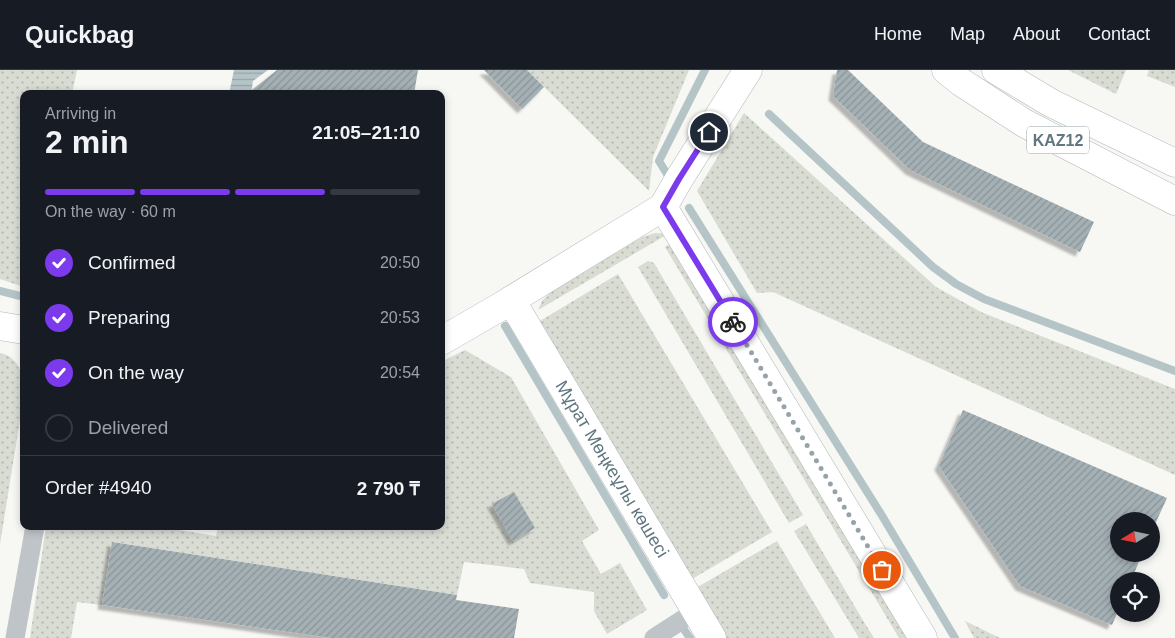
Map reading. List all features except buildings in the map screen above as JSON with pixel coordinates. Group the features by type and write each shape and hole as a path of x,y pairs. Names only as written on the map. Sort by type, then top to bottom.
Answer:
{"main road":[{"path":"445,339 663,207 748,70"},
{"name":"KAZ12","path":"946,70 961,82 1024,122 1175,201"},
{"name":"KAZ12","path":"996,70 1051,103 1175,163"},
{"path":"663,207 923,638"},
{"name":"Мұрат Мөңкеұлы көшесі","path":"511,300 712,638"},
{"path":"0,326 20,329"}],"street":[{"path":"15,638 34,530"},
{"path":"654,638 696,611"}],"shaded area":[{"path":"0,70 77,70 73,90 20,90 20,286 0,279"},
{"path":"234,70 268,70 253,81 252,90 230,90"},
{"path":"527,70 689,70 653,157 649,191"},
{"path":"1068,70 1126,70 1116,94"},
{"path":"1149,70 1175,70 1175,87 1147,76"},
{"path":"744,113 936,287 981,312 1175,389 1175,475 773,292 757,293 697,191"},
{"path":"655,233 668,234 538,310 542,301 551,292 642,237"},
{"path":"673,242 909,638 899,638 665,247"},
{"path":"648,261 654,263 803,515 789,523 638,267"},
{"path":"618,274 772,532 692,579 540,321"},
{"path":"465,350 511,377 599,530 582,541 601,574 620,563 647,610 607,634 594,611 594,592 530,583 524,569 464,562 457,595 112,542 102,605 77,602 71,638 30,638 45,530 179,530 216,536 217,530 445,530 445,360"},
{"path":"0,353 12,359 20,369 20,420 0,544"},
{"path":"806,524 874,638 859,638 794,531"},
{"path":"777,541 835,638 727,638 696,588"},
{"path":"965,621 1000,638 974,638"}],"waterway":[{"path":"667,174 659,161 705,70"},
{"path":"769,114 933,267 956,284 984,299 1175,371"},
{"path":"689,208 881,514 955,638"},
{"path":"0,291 20,296"},
{"path":"505,326 664,595"},
{"path":"685,631 690,638"}],"way so far":[{"path":"733,322 882,570"}],"route":[{"path":"709,132 663,207 733,322"}]}
